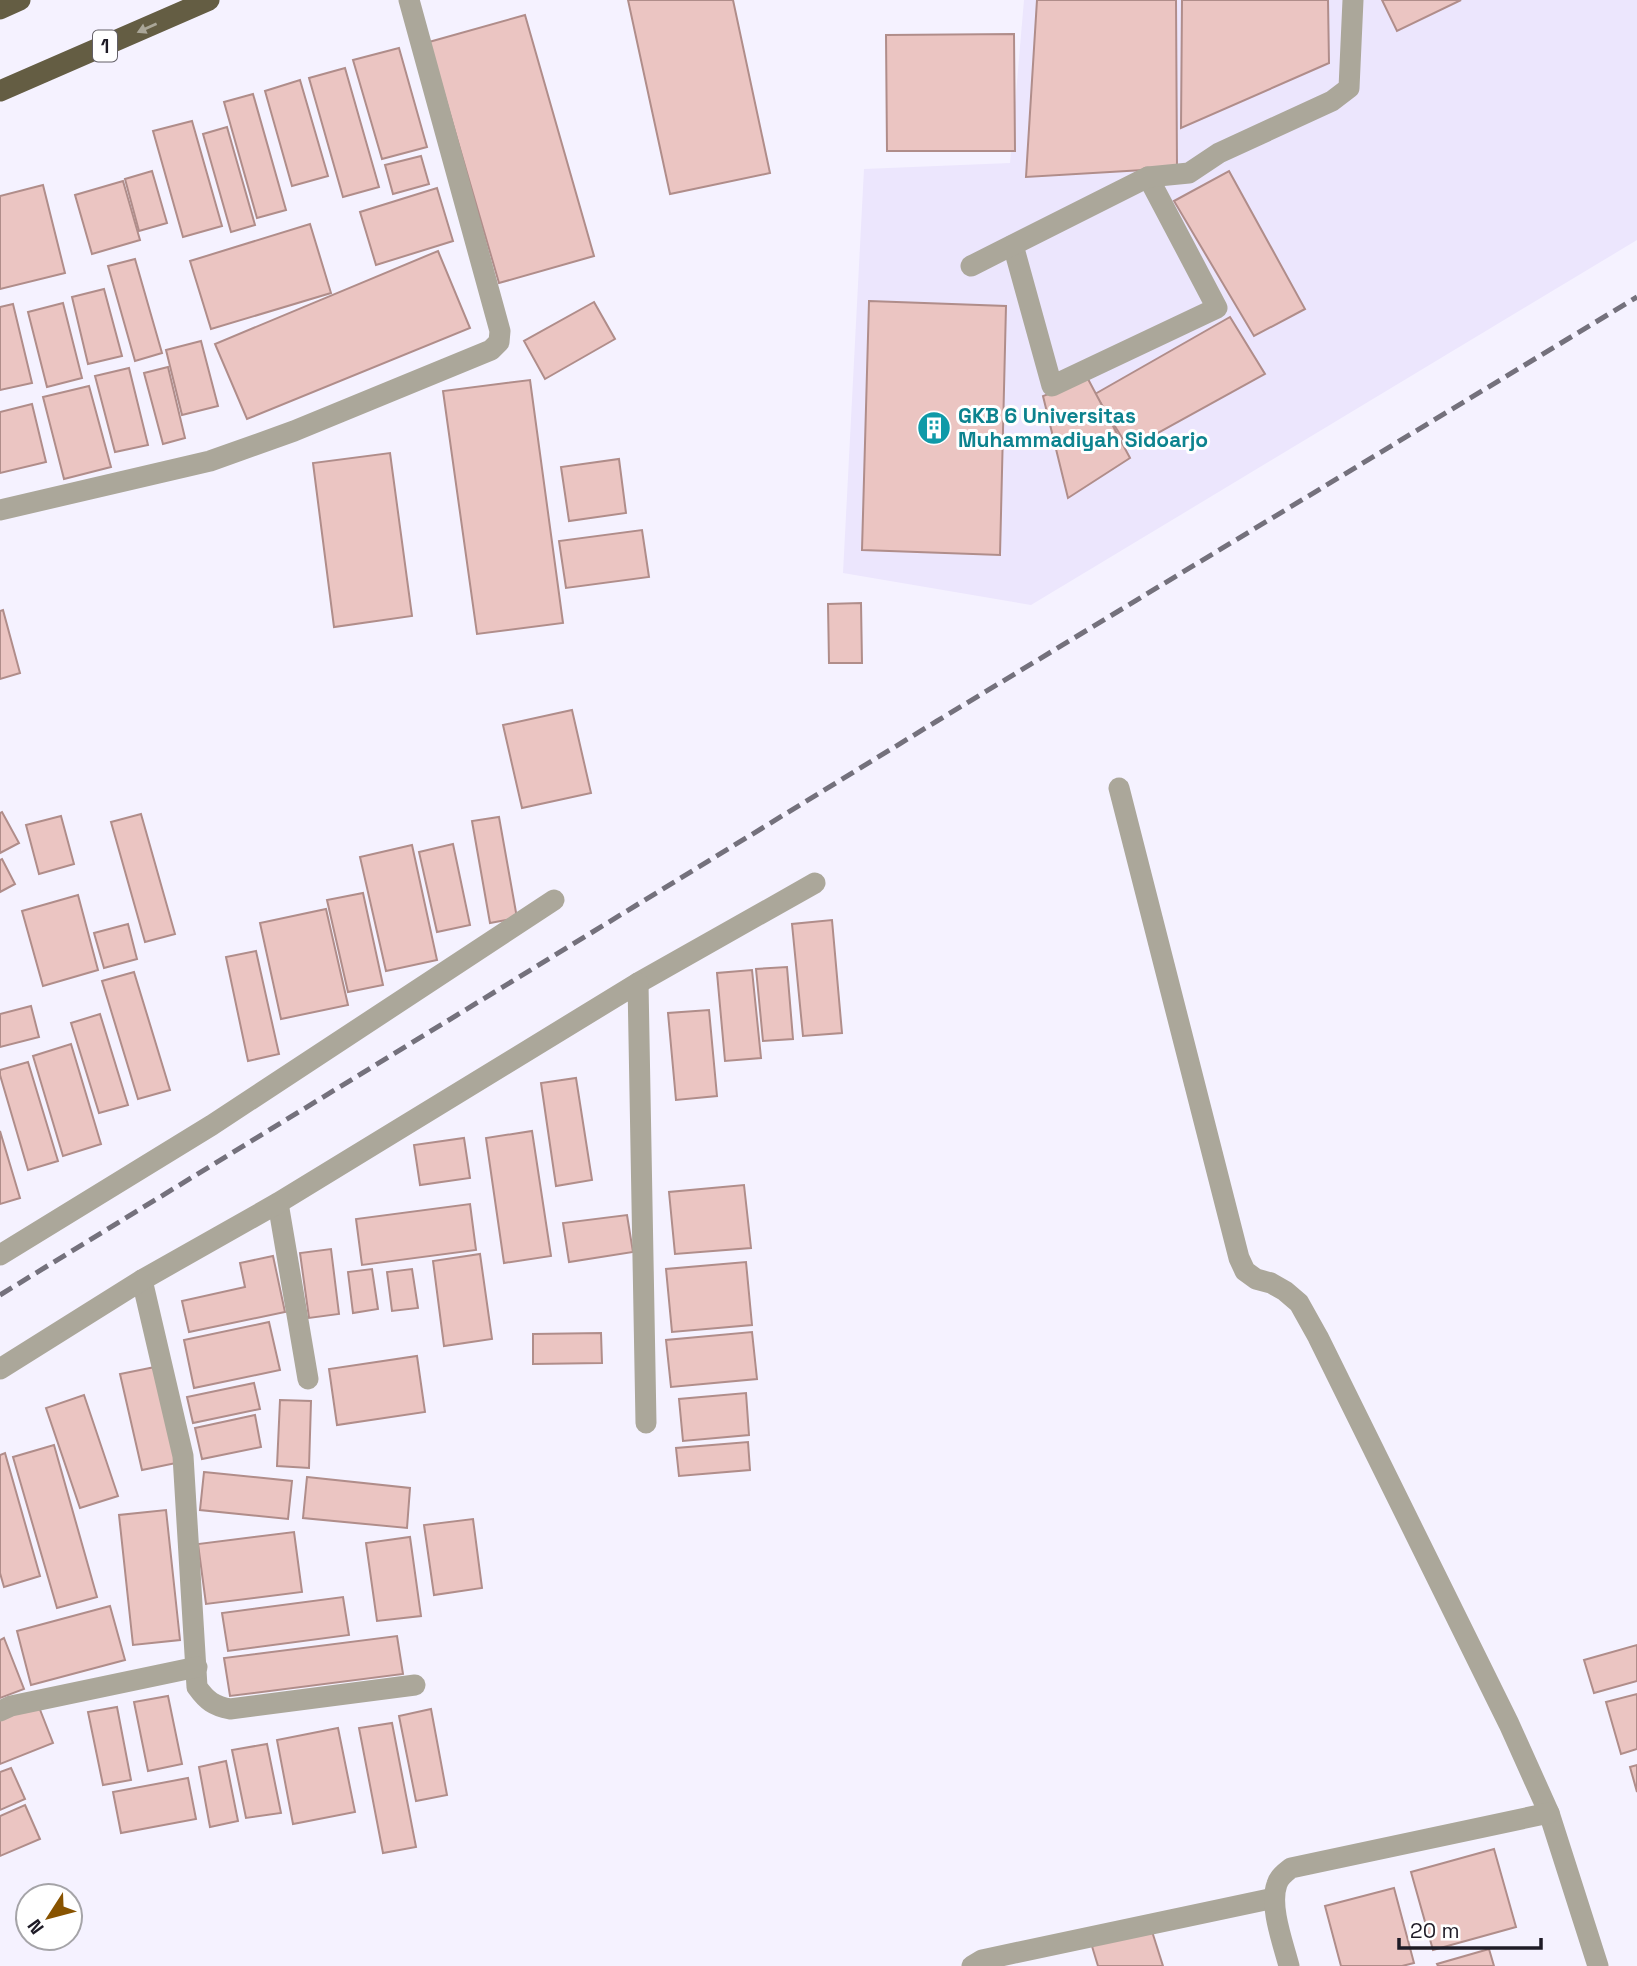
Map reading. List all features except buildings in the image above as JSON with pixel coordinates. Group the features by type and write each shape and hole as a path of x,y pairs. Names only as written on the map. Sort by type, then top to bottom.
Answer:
{"highway":[{"path":"0,9 20,0"},
{"name":"1","path":"0,91 209,0"}],"street":[{"path":"0,510 210,461 294,431 479,355 491,350 499,342 500,331 409,0"},
{"path":"971,266 1148,177 1189,173 1219,153 1332,101 1349,89 1353,0"},
{"path":"1013,245 1052,386 1217,308 1148,177"},
{"path":"1119,788 1239,1258 1245,1272 1256,1279 1271,1283 1299,1303 1318,1337 1503,1712 1549,1813 1598,1966"},
{"path":"0,1368 142,1280 278,1203 638,983 815,883"},
{"path":"0,1255 212,1125 554,900"},
{"path":"638,983 646,1423"},
{"path":"278,1203 308,1379"},
{"path":"142,1280 183,1456 197,1687 215,1706 230,1709 415,1685"},
{"path":"0,1711 11,1706 197,1667"},
{"path":"1289,1966 1274,1898 1277,1881 1292,1868 1549,1813"},
{"path":"972,1966 982,1960 1274,1898"}],"shaded area":[{"path":"1024,0 1637,0 1637,240 1031,605 843,573 864,169 1010,163"}],"railway":[{"path":"0,1295 937,721 1637,297"}],"place":[{"name":"GKB 6 Universitas Muhammadiyah Sidoarjo","path":"934,428"}]}
